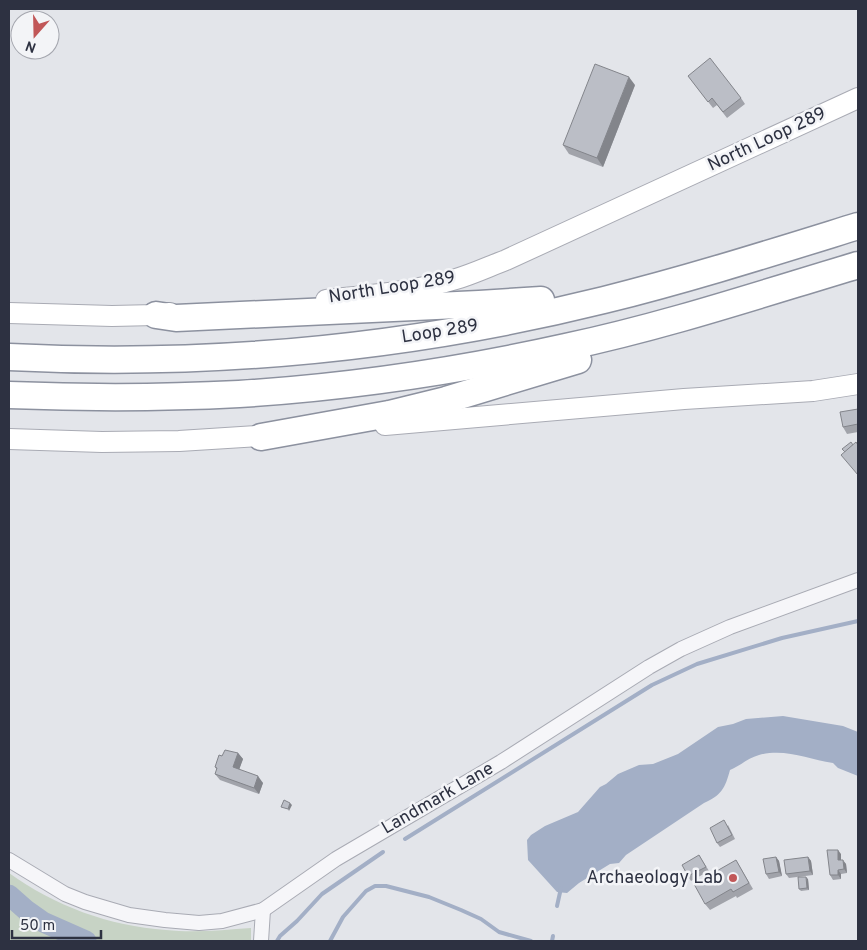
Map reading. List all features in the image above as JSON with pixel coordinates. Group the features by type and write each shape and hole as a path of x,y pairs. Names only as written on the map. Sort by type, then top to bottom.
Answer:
{"highway":[{"name":"Loop 289","path":"9,358 130,360 216,358 346,346 479,326 603,300 858,226"},
{"path":"9,395 128,398 239,394 437,372 566,347 634,331 858,265"},
{"path":"156,315 176,318 479,304 579,297 670,282"},
{"path":"261,437 389,414 446,400 652,336 770,292"}],"main road":[{"name":"North Loop 289","path":"9,313 38,315 156,315 383,293 429,286 457,279 506,260 858,98"},
{"path":"9,440 102,442 261,437 465,417 684,399 813,391 858,384"}],"street":[{"name":"Landmark Lane","path":"9,860 65,894 129,915 199,923 222,921 262,910 336,859 501,762 673,653 730,627 858,580"},
{"path":"262,910 262,941"}],"green space":[{"path":"9,873 45,895 103,919 145,928 177,931 251,928 251,941 9,941"}],"water":[{"path":"783,716 843,726 858,732 858,776 838,768 833,763 787,753 759,755 730,770 722,790 715,797 626,855 619,863 610,864 579,883 567,893 557,892 528,860 527,840 531,835 545,826 578,812 600,787 618,774 639,765 653,764 678,754 718,727 746,719"}],"building":[{"path":"710,58 741,98 723,112 712,98 708,102 688,76"},
{"path":"595,64 629,77 597,158 563,145"},
{"path":"858,409 858,424 843,427 840,412"},
{"path":"851,442 853,445 845,452 842,449"},
{"path":"856,442 858,445 858,475 841,455"},
{"path":"225,750 238,753 233,767 258,776 254,788 215,774 219,755 222,756"},
{"path":"284,800 290,803 288,809 281,807"},
{"path":"724,820 732,835 717,843 710,828"},
{"path":"827,850 838,850 838,860 843,860 844,869 838,870 838,875 830,875"},
{"path":"699,855 706,867 688,876 682,865"},
{"path":"776,857 779,872 766,874 763,859"},
{"path":"808,857 810,871 786,874 784,860"},
{"name":"Archaeology Lab","path":"736,860 749,883 733,892 731,889 705,904 694,884"},
{"path":"798,877 806,877 807,888 799,889"}],"waterway":[{"path":"405,839 652,685 697,664 782,638 858,621"},
{"path":"277,941 322,894 383,852"},
{"path":"330,941 343,917 366,891 375,886 386,886 429,897 481,919 499,932 531,941"},
{"path":"557,906 561,888"},
{"path":"9,895 43,922 86,941"},
{"path":"552,941 553,936"}],"place":[{"name":"Archaeology Lab","path":"733,878"}]}
